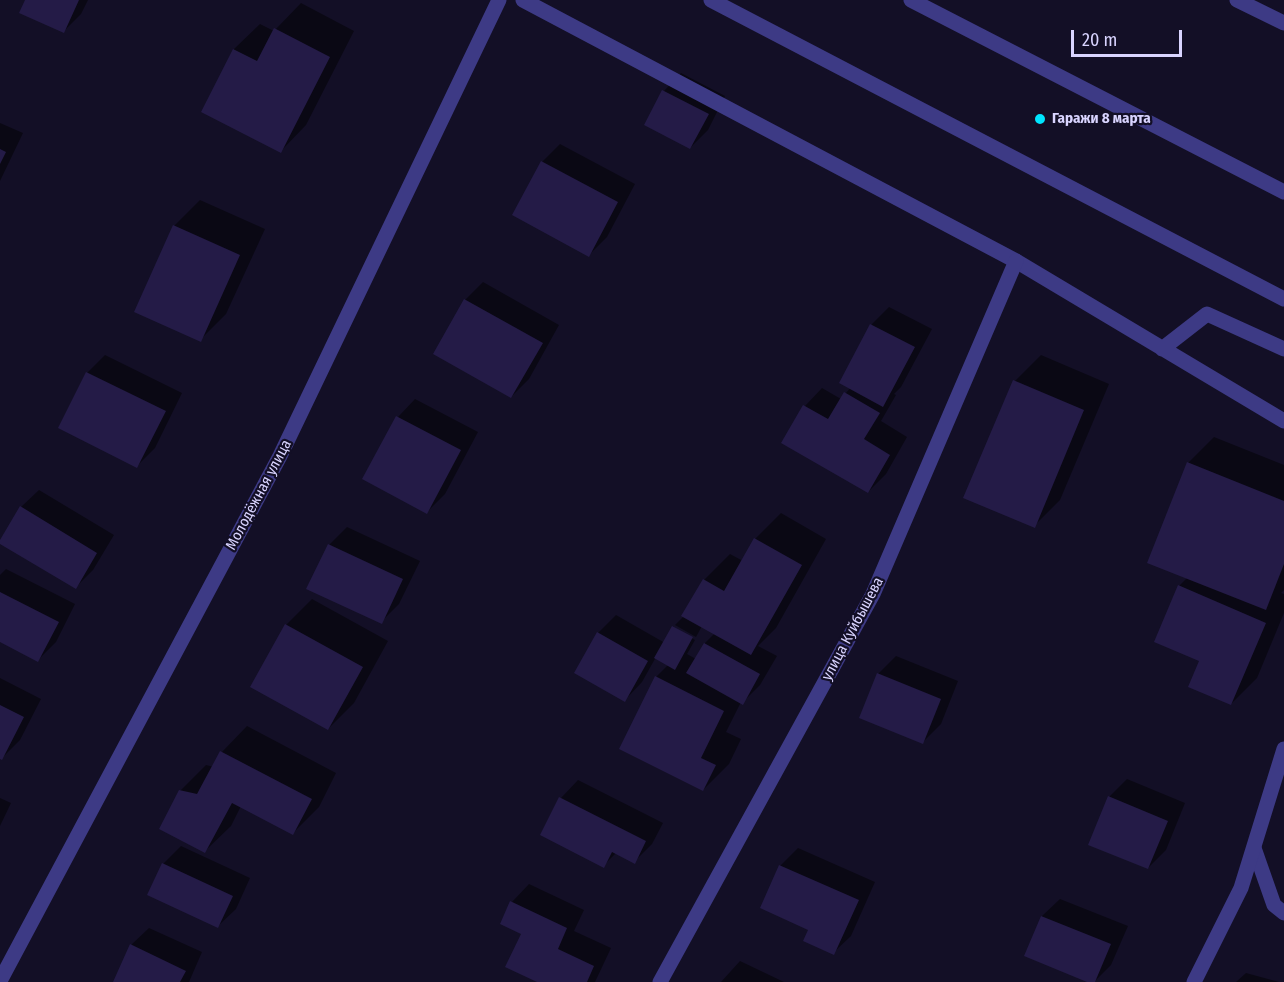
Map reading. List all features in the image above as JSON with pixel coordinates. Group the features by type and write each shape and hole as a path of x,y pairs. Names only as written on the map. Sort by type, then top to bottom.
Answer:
{"street":[{"name":"Молодёжная улица","path":"0,981 280,456 499,0"},
{"path":"523,0 1016,261 1284,421"},
{"path":"711,0 1284,299"},
{"path":"911,0 1284,192"},
{"path":"1238,0 1284,23"},
{"name":"улица Куйбышева","path":"660,982 873,594 1016,261"},
{"path":"1162,349 1207,314 1284,349"},
{"path":"1194,982 1241,888 1284,749"},
{"path":"1254,848 1275,905 1284,913"}],"building":[{"path":"25,0 79,0 64,33 19,13"},
{"path":"274,28 330,57 281,153 201,112 233,49 257,61"},
{"path":"662,90 709,114 690,149 644,125"},
{"path":"0,149 6,152 0,164"},
{"path":"541,161 618,202 589,257 512,215"},
{"path":"173,225 240,255 201,342 134,312"},
{"path":"464,299 543,343 511,398 433,354"},
{"path":"870,324 915,347 883,407 839,383"},
{"path":"86,372 166,411 137,468 58,428"},
{"path":"1013,380 1084,410 1035,528 963,498"},
{"path":"844,392 880,413 864,439 890,455 868,493 781,443 803,405 828,419"},
{"path":"396,416 461,450 427,514 362,479"},
{"path":"1187,462 1284,501 1284,564 1266,610 1147,563"},
{"path":"20,506 97,553 76,589 0,544 0,540"},
{"path":"754,538 802,565 751,655 681,616 703,579 724,591"},
{"path":"328,544 403,579 382,624 306,589"},
{"path":"1178,585 1266,623 1231,705 1188,687 1199,661 1154,642"},
{"path":"0,592 59,622 38,662 0,642"},
{"path":"285,624 363,667 328,730 250,687"},
{"path":"672,626 693,637 675,670 654,658"},
{"path":"597,632 648,661 625,702 574,673"},
{"path":"704,643 760,674 743,705 686,673"},
{"path":"877,673 941,699 923,744 859,718"},
{"path":"655,676 724,711 701,758 716,765 703,791 619,749"},
{"path":"0,705 24,717 2,760 0,759"},
{"path":"220,751 312,799 293,835 232,803 205,853 159,829 179,790 197,794"},
{"path":"1108,796 1168,821 1148,869 1088,845"},
{"path":"559,797 646,841 635,864 612,852 604,868 540,835"},
{"path":"162,863 233,896 218,928 147,895"},
{"path":"779,865 859,900 834,955 803,941 808,930 760,908"},
{"path":"510,901 567,928 558,949 594,966 587,982 537,982 505,967 521,934 500,924"},
{"path":"1041,916 1111,944 1095,982 1087,982 1024,956"},
{"path":"130,944 186,971 180,982 113,982"}],"place":[{"name":"Гаражи 8 марта","path":"1040,119"}]}
